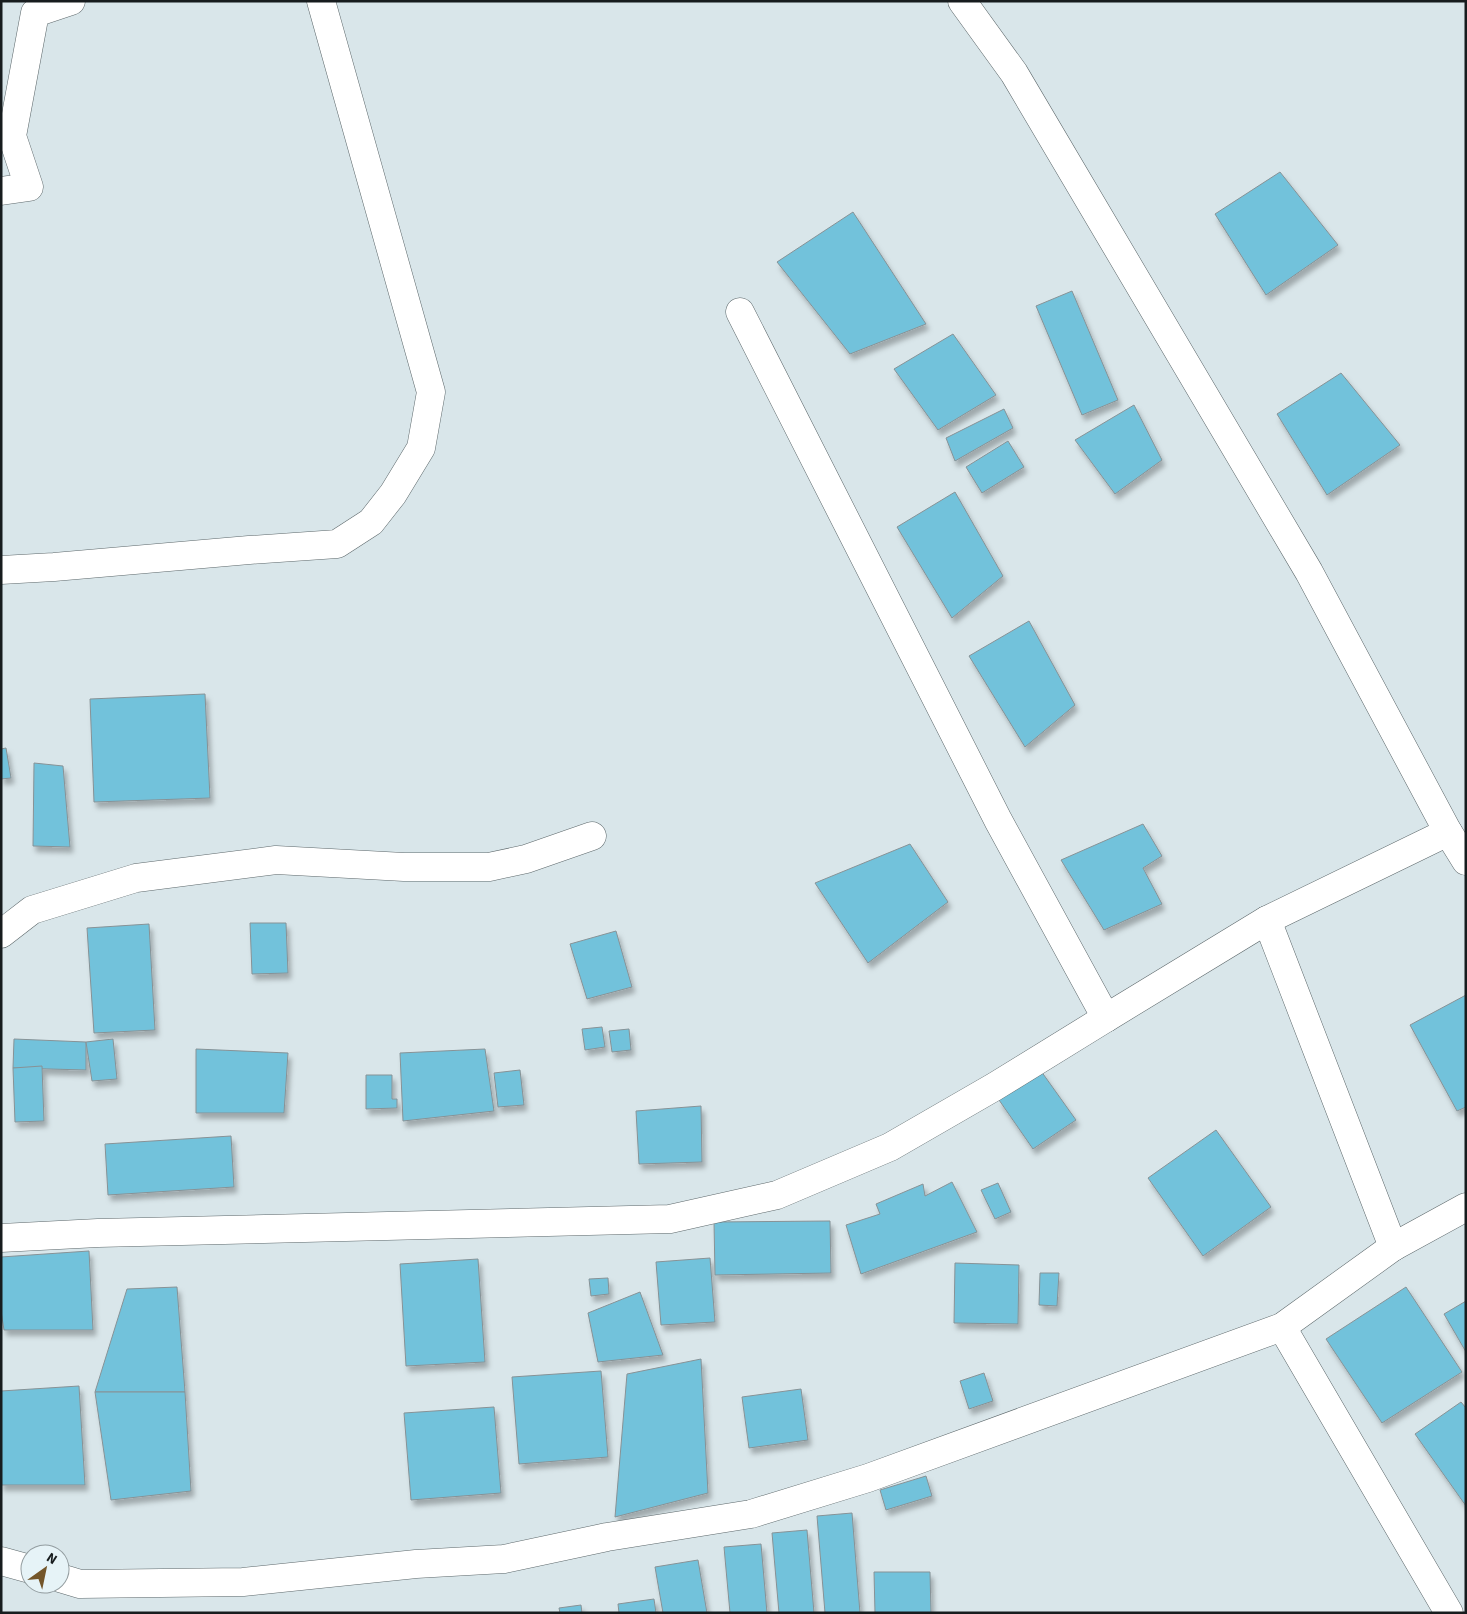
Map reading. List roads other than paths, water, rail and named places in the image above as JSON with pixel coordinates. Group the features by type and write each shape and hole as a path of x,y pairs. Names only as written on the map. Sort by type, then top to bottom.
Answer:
{"street":[{"path":"1,191 29,187 12,136 35,13 71,1"},
{"path":"1,570 337,544 370,522 393,494 421,448 430,392 321,1"},
{"path":"962,1 1014,73 1304,564 1448,832 1466,861"},
{"path":"740,312 998,820 1106,1018"},
{"path":"1,1238 98,1233 670,1219 777,1195 890,1147 994,1088 1266,920 1448,832"},
{"path":"1,934 32,910 136,878 276,860 404,867 489,867 526,860 592,836"},
{"path":"1266,920 1393,1247"},
{"path":"70,1581 80,1584 243,1582 416,1564 504,1559 607,1538 751,1514 877,1475 1282,1327 1393,1247 1466,1207"},
{"path":"1282,1327 1449,1613"},
{"path":"1,1561 20,1566"},
{"path":"1456,1613 1466,1608"}]}
